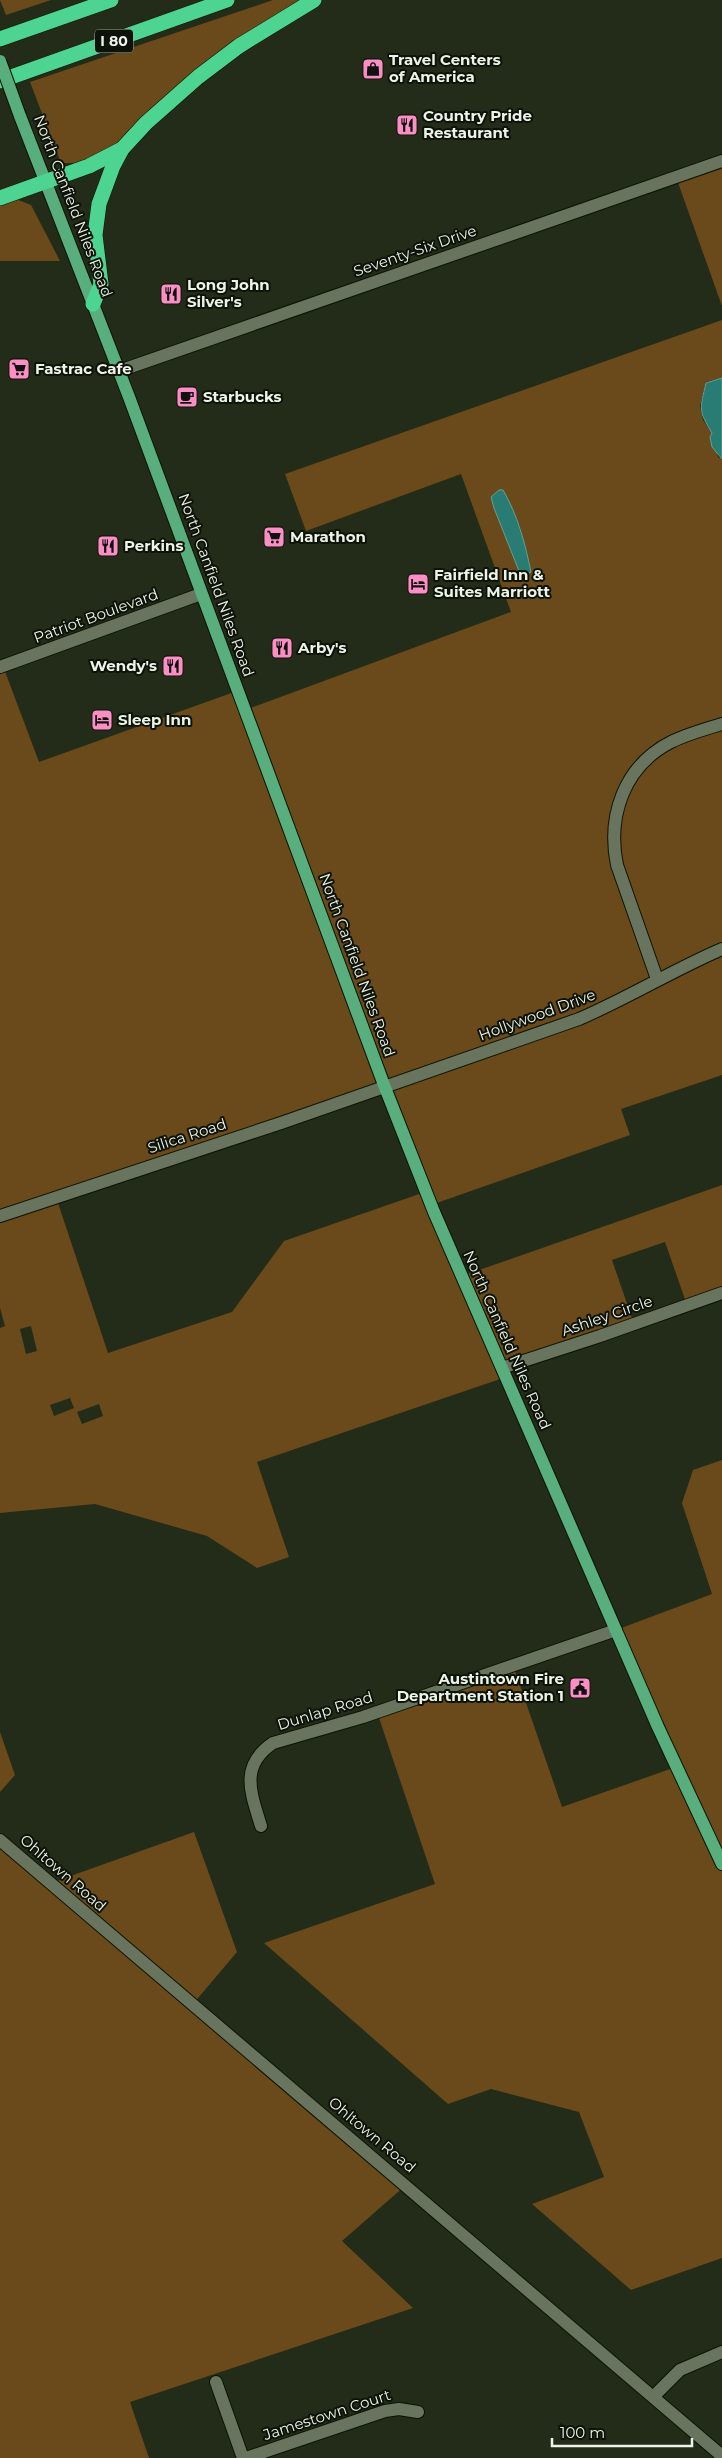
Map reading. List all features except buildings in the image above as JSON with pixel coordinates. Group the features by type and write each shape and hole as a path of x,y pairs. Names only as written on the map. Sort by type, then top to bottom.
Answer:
{"highway":[{"name":"I 80","path":"0,39 111,0"},
{"name":"I 80","path":"0,81 227,0"},
{"path":"93,304 101,284 96,245 99,204 112,166 122,149 146,123 198,77 240,46 314,0"},
{"path":"0,28 83,10"},
{"path":"0,198 89,166 122,149"}],"main road":[{"name":"North Canfield Niles Road","path":"0,61 119,371 384,1085 434,1212 665,1744 722,1864"}],"street":[{"name":"Seventy-Six Drive","path":"119,371 722,161"},
{"name":"Patriot Boulevard","path":"0,667 201,594"},
{"path":"657,979 617,865 613,848 615,814 626,784 651,755 671,742 722,724"},
{"name":"Hollywood Drive","path":"384,1085 579,1019 606,1007 657,979 722,950"},
{"name":"Silica Road","path":"0,1216 280,1123 384,1085"},
{"name":"Ashley Circle","path":"502,1368 722,1293"},
{"name":"Dunlap Road","path":"260,1826 249,1779 254,1761 263,1750 273,1743 363,1717 616,1630"},
{"name":"Ohltown Road","path":"0,1840 654,2396 722,2456"},
{"path":"654,2396 680,2370 722,2352"},
{"path":"216,2382 244,2458"},
{"name":"Jamestown Court","path":"244,2458 385,2411 399,2408 418,2412"}],"shaded area":[{"path":"0,0 51,0 6,15"},
{"path":"273,0 303,0 112,148 83,163 61,163 30,82"},
{"path":"722,161 722,306 676,177"},
{"path":"8,196 31,205 60,261 0,261 0,198"},
{"path":"722,320 722,378 706,382 700,406 703,420 712,433 718,457 722,459 722,1075 621,1109 630,1135 431,1205 462,1276 722,1185 722,1293 687,1305 665,1242 612,1260 634,1324 502,1367 506,1377 257,1462 289,1557 257,1568 207,1536 95,1504 0,1513 0,1328 5,1326 0,1308 0,667 3,666 39,762 237,691 245,710 511,612 461,474 306,531 285,474","holes":["503,490 520,527 531,571 519,571 511,548","384,1085 425,1192 284,1241 232,1312 108,1353 56,1197","31,1326 37,1351 26,1354 20,1329","70,1398 74,1408 54,1416 50,1405","99,1404 103,1416 82,1424 77,1412"]},
{"path":"722,1460 722,2258 631,2290 532,2204 604,2177 579,2112 491,2089 448,2104 264,1943 435,1884 377,1712 513,1665 562,1807 676,1767 616,1630 712,1594 682,1503 693,1470"},
{"path":"0,1732 15,1775 0,1792"},
{"path":"194,1832 237,1952 193,2004 406,2185 342,2241 413,2308 130,2402 149,2458 0,2458 0,1840 51,1883"}],"water":[{"path":"722,378 722,459 712,447 710,437 712,433 701,409 706,383"},
{"path":"499,490 503,490 520,530 531,572 525,575 519,571 494,508 491,497"}],"place":[{"name":"Travel Centers of America","path":"373,69"},
{"name":"Country Pride Restaurant","path":"407,125"},
{"name":"Long John Silver's","path":"171,294"},
{"name":"Fastrac Cafe","path":"19,369"},
{"name":"Starbucks","path":"187,397"},
{"name":"Marathon","path":"274,537"},
{"name":"Perkins","path":"108,546"},
{"name":"Fairfield Inn & Suites Marriott","path":"418,584"},
{"name":"Arby's","path":"282,648"},
{"name":"Wendy's","path":"173,666"},
{"name":"Sleep Inn","path":"102,720"},
{"name":"Austintown Fire Department Station 1","path":"580,1688"}]}
